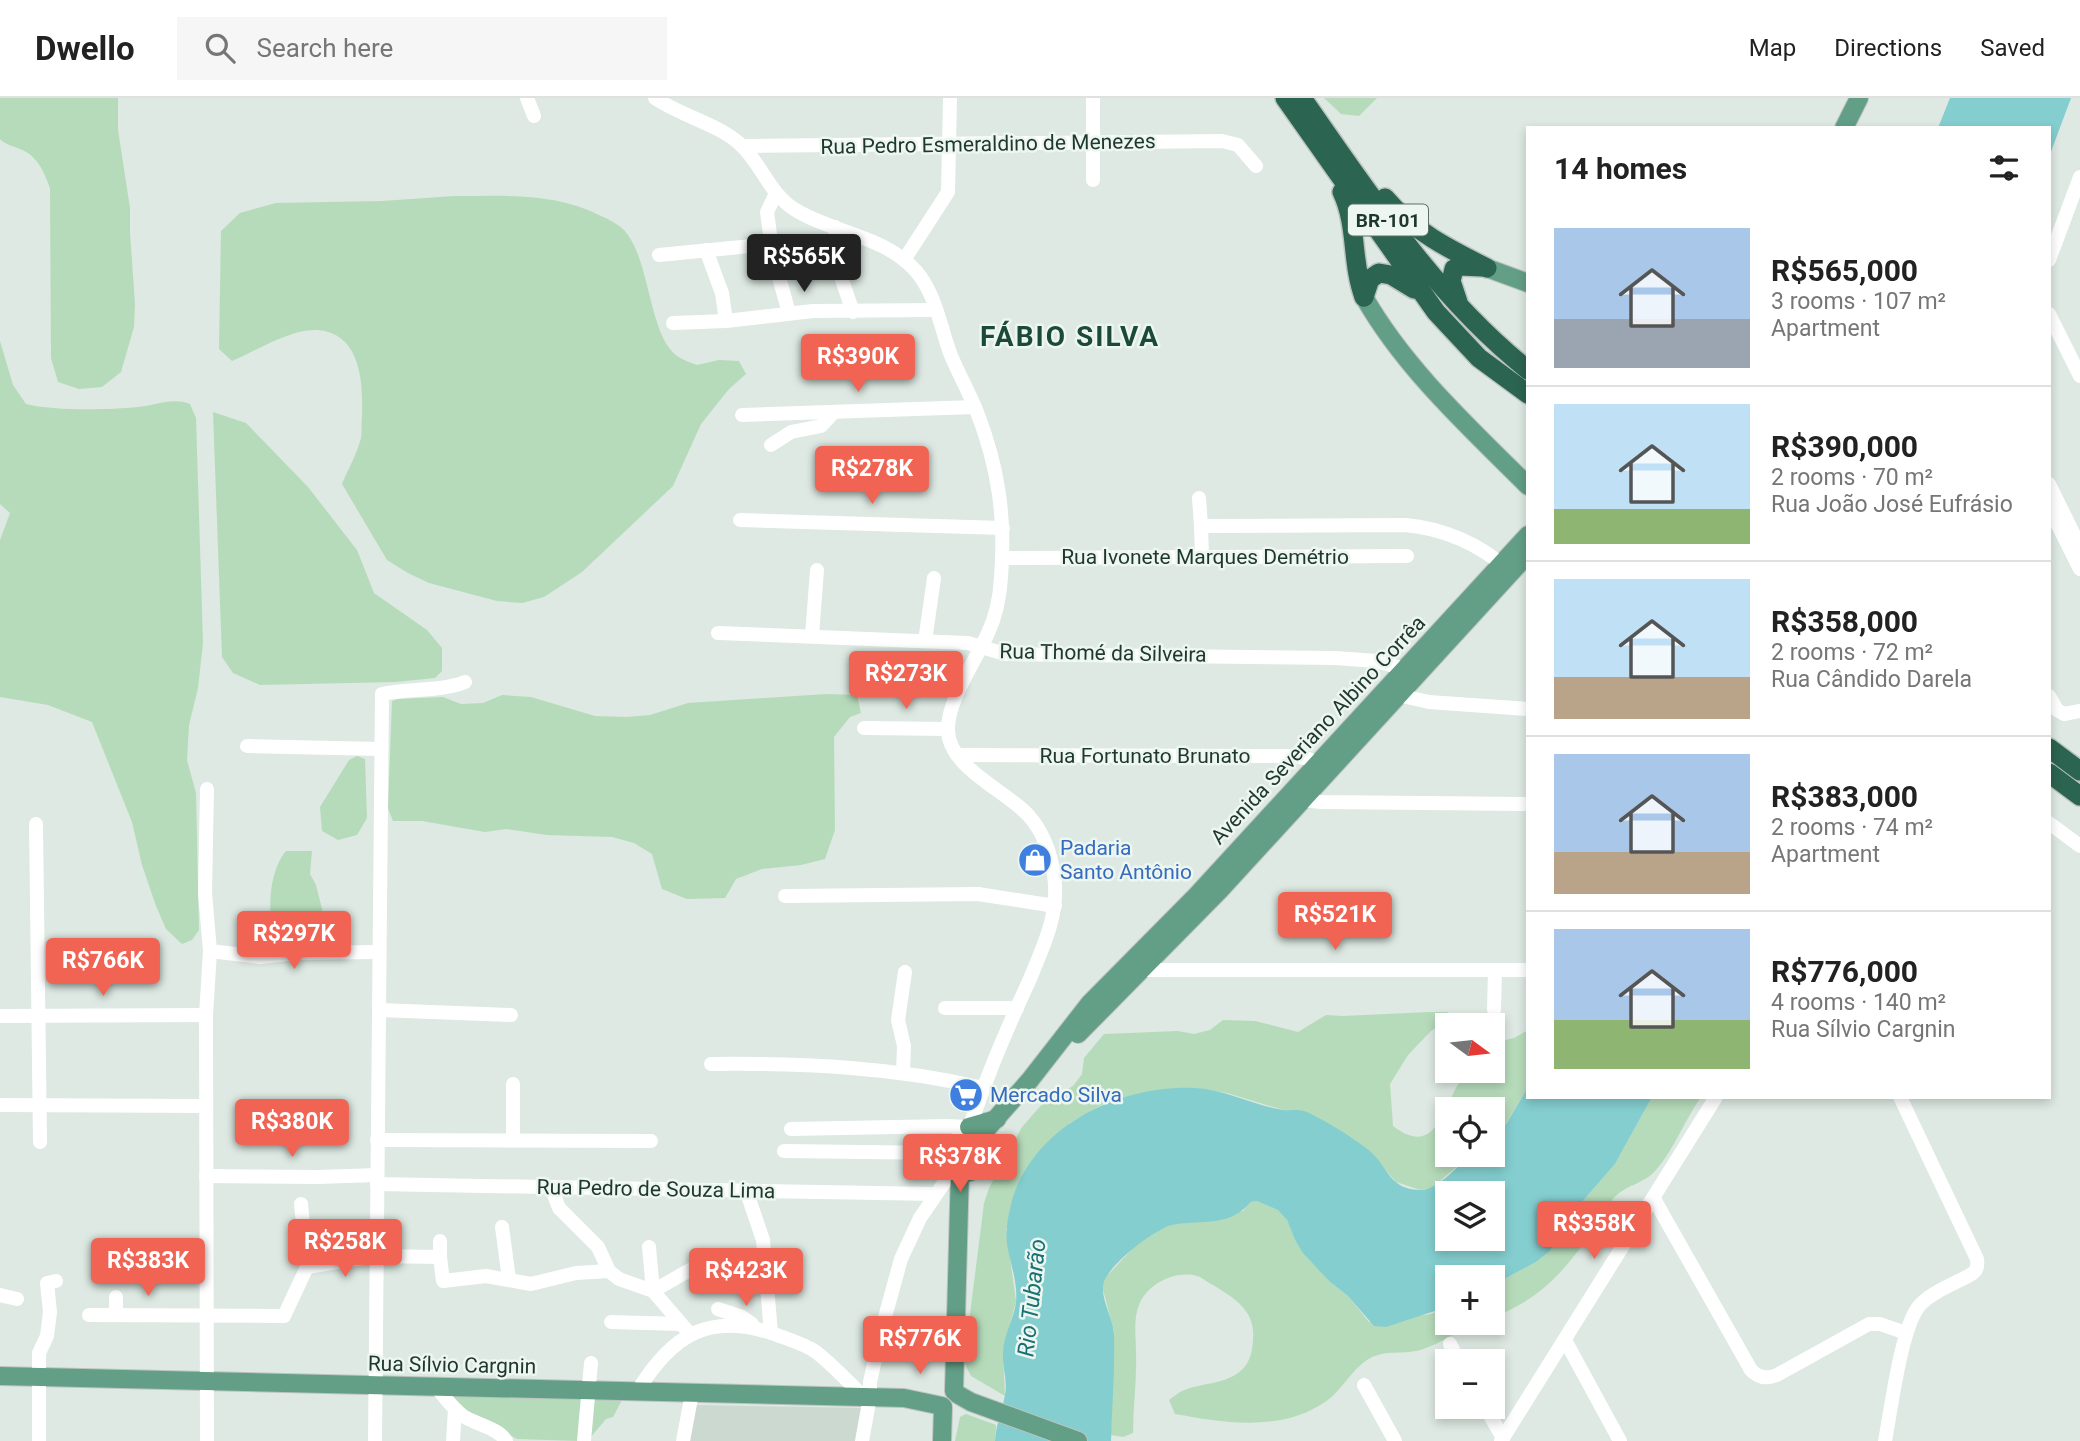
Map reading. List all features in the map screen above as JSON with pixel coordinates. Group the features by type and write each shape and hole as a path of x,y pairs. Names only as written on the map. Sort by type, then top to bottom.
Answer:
{"highway":[{"name":"BR-101","path":"1285,98 1423,295 1463,343 1526,392"},
{"name":"BR-101","path":"1302,98 1407,245 1462,310 1526,368"},
{"path":"1321,126 1349,153 1394,209 1413,226 1487,268"},
{"path":"1326,156 1353,221 1355,263 1364,297"},
{"path":"1462,310 1452,288 1452,272 1460,266 1487,268"},
{"path":"1364,297 1370,279 1374,275 1384,273 1423,295"},
{"path":"2051,749 2080,771"},
{"path":"2051,774 2080,796"}],"main road":[{"path":"1845,126 1860,98"},
{"path":"1487,268 1526,282"},
{"path":"1364,297 1397,346 1526,484"},
{"name":"Avenida Severiano Albino Corrêa","path":"1322,768 1398,695 1506,568 1526,538"},
{"name":"Avenida Severiano Albino Corrêa","path":"964,1163 1084,1010 1137,965 1215,885 1322,768 1405,669 1506,568 1526,555"},
{"path":"1398,695 1405,669"},
{"path":"969,1127 997,1119"},
{"path":"942,1437 954,1401 958,1214 964,1163"},
{"name":"Rua Sílvio Cargnin","path":"0,1376 954,1401"},
{"path":"954,1401 1078,1441"}],"street":[{"path":"527,98 534,116"},
{"path":"655,98 679,113 732,138 742,146 776,193 796,210 874,242 914,268 927,288 995,464 1003,528 997,608 982,647 954,703 948,738 957,755 1018,805 1038,829 1047,847 1054,873 1055,906 1048,934 969,1127 964,1163 935,1194 911,1236 892,1285 867,1397 862,1441"},
{"path":"904,260 948,192 950,98"},
{"path":"1093,98 1093,180"},
{"name":"Rua Pedro Esmeraldino de Menezes","path":"742,146 1233,143 1242,149 1256,166"},
{"path":"2051,255 2080,177"},
{"path":"776,193 767,212 771,244 789,313"},
{"path":"835,227 842,280 853,312"},
{"path":"659,255 771,244"},
{"path":"706,250 722,293 726,321"},
{"path":"673,323 726,321 789,313 936,310"},
{"path":"2051,318 2080,376"},
{"path":"742,415 975,407"},
{"path":"771,445 791,432 821,426 834,412"},
{"path":"2051,488 2080,547"},
{"path":"1199,498 1202,557"},
{"path":"2051,511 2080,569"},
{"path":"740,520 1003,528"},
{"path":"1201,526 1419,527 1469,544 1506,568"},
{"name":"Rua Ivonete Marques Demétrio","path":"1002,558 1407,556"},
{"path":"813,636 817,570"},
{"path":"925,641 934,578"},
{"name":"Rua Thomé da Silveira","path":"718,632 968,643 1005,654 1335,658 1376,661 1405,669"},
{"path":"375,1441 382,694 441,688 465,682"},
{"path":"1398,695 1443,704 1526,709"},
{"path":"2051,700 2057,710 2064,714 2080,711"},
{"path":"864,728 948,729"},
{"path":"247,746 381,749"},
{"name":"Rua Fortunato Brunato","path":"957,755 1294,756 1309,759 1322,768"},
{"path":"207,789 205,884 210,951 206,1015 207,1441"},
{"path":"1297,796 1526,804"},
{"path":"37,824 40,1142"},
{"path":"2051,824 2080,846"},
{"path":"785,896 978,894 1055,906"},
{"path":"210,951 260,957 298,953 379,952"},
{"path":"1137,965 1526,970"},
{"path":"1494,1010 1495,970"},
{"path":"903,1072 904,1046 898,1020 905,972"},
{"path":"945,1008 1017,1008"},
{"path":"379,1010 511,1015"},
{"path":"0,1016 206,1015"},
{"path":"711,1064 809,1064 903,1072 983,1088"},
{"path":"513,1084 513,1140"},
{"path":"1491,1419 1502,1439 1715,1099"},
{"path":"1885,1441 1906,1334 1920,1305 1975,1272 1978,1265 1901,1099"},
{"path":"0,1105 206,1106"},
{"path":"791,1129 969,1127"},
{"path":"784,1151 945,1153 953,1148 960,1132 969,1127"},
{"path":"377,1140 651,1140"},
{"name":"Rua Pedro de Souza Lima","path":"206,1176 318,1177 551,1187 935,1194"},
{"path":"551,1187 559,1208 598,1247 609,1271 619,1279 653,1291 685,1329"},
{"path":"746,1191 764,1240 765,1331"},
{"path":"1654,1199 1756,1375 1764,1378 1777,1375 1869,1324 1881,1324 1906,1334"},
{"path":"89,1315 284,1317 307,1267 301,1204"},
{"path":"502,1227 509,1279"},
{"path":"649,1247 653,1291"},
{"path":"307,1267 440,1249 443,1281 476,1276 531,1284 576,1273 609,1271"},
{"path":"653,1291 695,1267"},
{"path":"39,1441 39,1353 47,1336 52,1282"},
{"path":"0,1295 17,1299"},
{"path":"116,1297 116,1315"},
{"path":"718,1310 742,1317 765,1331 817,1352 867,1397"},
{"path":"611,1322 685,1329 732,1324 765,1331"},
{"path":"637,1392 655,1364 685,1329"},
{"path":"1565,1340 1620,1441"},
{"path":"1450,1344 1452,1349"},
{"path":"584,1441 591,1363"},
{"path":"1364,1385 1395,1441"},
{"path":"436,1387 455,1409 471,1421 502,1435 506,1441"},
{"path":"683,1441 692,1393"},
{"path":"453,1441 455,1409"}],"shaded area":[{"path":"696,1405 862,1408 856,1441 690,1441"}],"green space":[{"path":"0,98 118,98 118,130 130,208 134,327 121,372 102,387 79,389 58,382 51,358 50,188 36,160 0,139"},
{"path":"1324,98 1377,98 1359,116 1341,114"},
{"path":"454,196 547,199 584,208 616,224 633,243 660,331 677,356 697,365 719,360 739,361 746,374 729,389 701,424 673,486 582,572 544,597 522,603 497,601 429,583 387,560 342,484 361,438 362,404 357,363 344,341 333,334 308,330 285,336 232,361 219,349 221,231 240,213 276,203 382,201"},
{"path":"0,341 13,385 26,404 50,408 96,409 176,401 190,404 196,418 203,643 198,688 189,725 187,760 196,793 199,930 192,940 182,944 166,929 156,906 142,865 132,822 92,722 48,705 0,697 0,540 10,513 0,504"},
{"path":"213,412 246,423 308,487 357,550 374,593 427,630 442,648 442,671 435,678 395,682 260,685 233,673 222,657"},
{"path":"826,694 857,695 861,713 850,717 834,737 835,830 825,859 801,865 762,869 736,879 725,898 687,899 662,889 652,854 634,843 612,837 547,835 506,829 485,832 422,821 393,821 388,808 392,701 398,699 443,697 461,704 483,703 502,695 531,697 595,716 627,717 650,715 688,703"},
{"path":"357,756 365,759 367,818 357,835 338,840 322,831 320,807 349,760"},
{"path":"286,851 312,851 310,874 316,885 324,917 323,938 306,947 285,948 273,928 271,919 274,877"},
{"path":"1448,1012 1435,1013 1435,1028 1408,1055 1390,1084 1393,1126 1417,1137 1435,1127 1435,1167 1456,1167 1440,1181 1435,1181 1432,1188 1420,1190 1396,1182 1368,1150 1303,1111 1283,1110 1227,1093 1195,1088 1105,1103 1070,1123 1006,1229 1016,1301 1003,1352 1005,1396 971,1376 964,1362 984,1203 989,1188 1022,1127 1044,1102 1073,1086 1082,1074 1084,1058 1104,1034 1178,1031 1194,1034 1210,1030 1223,1020 1255,1021 1298,1032 1326,1015"},
{"path":"1526,1031 1526,1090 1505,1125 1505,1097 1452,1097 1459,1083 1505,1083 1505,1040"},
{"path":"1651,1099 1700,1099 1669,1153 1656,1170 1612,1200 1583,1244 1544,1288 1505,1312 1505,1279 1550,1251 1567,1219 1615,1164"},
{"path":"1257,1201 1279,1210 1287,1220 1295,1240 1330,1282 1348,1296 1369,1322 1435,1312 1435,1335 1452,1335 1423,1349 1374,1356 1361,1365 1325,1402 1290,1418 1252,1423 1175,1414 1169,1400 1182,1391 1225,1380 1246,1365 1253,1345 1253,1329 1247,1312 1235,1299 1202,1278 1189,1275 1171,1277 1148,1291 1139,1305 1135,1322 1133,1433 1123,1437 1111,1435 1114,1331 1102,1286 1106,1277 1133,1248 1156,1231 1171,1225 1243,1211 1251,1202"},
{"path":"448,1394 585,1397 579,1441 517,1439 467,1411"},
{"path":"594,1397 623,1398 613,1417 606,1419 590,1438"},
{"path":"966,1414 996,1425 995,1441 955,1441 960,1417"}],"water":[{"path":"1950,98 2071,98 2051,152 2051,126 1939,126"},
{"name":"Rio Tubarão","path":"1196,1088 1272,1108 1304,1111 1366,1148 1402,1186 1419,1190 1435,1185 1435,1251 1505,1251 1505,1181 1441,1181 1457,1167 1505,1167 1505,1125 1526,1090 1526,1099 1651,1099 1615,1164 1567,1219 1550,1251 1505,1279 1505,1265 1435,1265 1435,1311 1386,1327 1374,1326 1348,1296 1330,1282 1303,1253 1287,1220 1278,1210 1257,1201 1224,1219 1164,1228 1120,1260 1105,1279 1103,1287 1114,1334 1111,1441 995,1441 1006,1390 1003,1347 1016,1302 1007,1238 1013,1197 1025,1171 1041,1149 1062,1129 1086,1114 1112,1101 1140,1093"}],"place":[{"name":"Padaria Santo Antônio","path":"1035,860"},
{"name":"Mercado Silva","path":"966,1095"}],"district":[{"name":"FÁBIO SILVA","path":"1070,336"}]}
